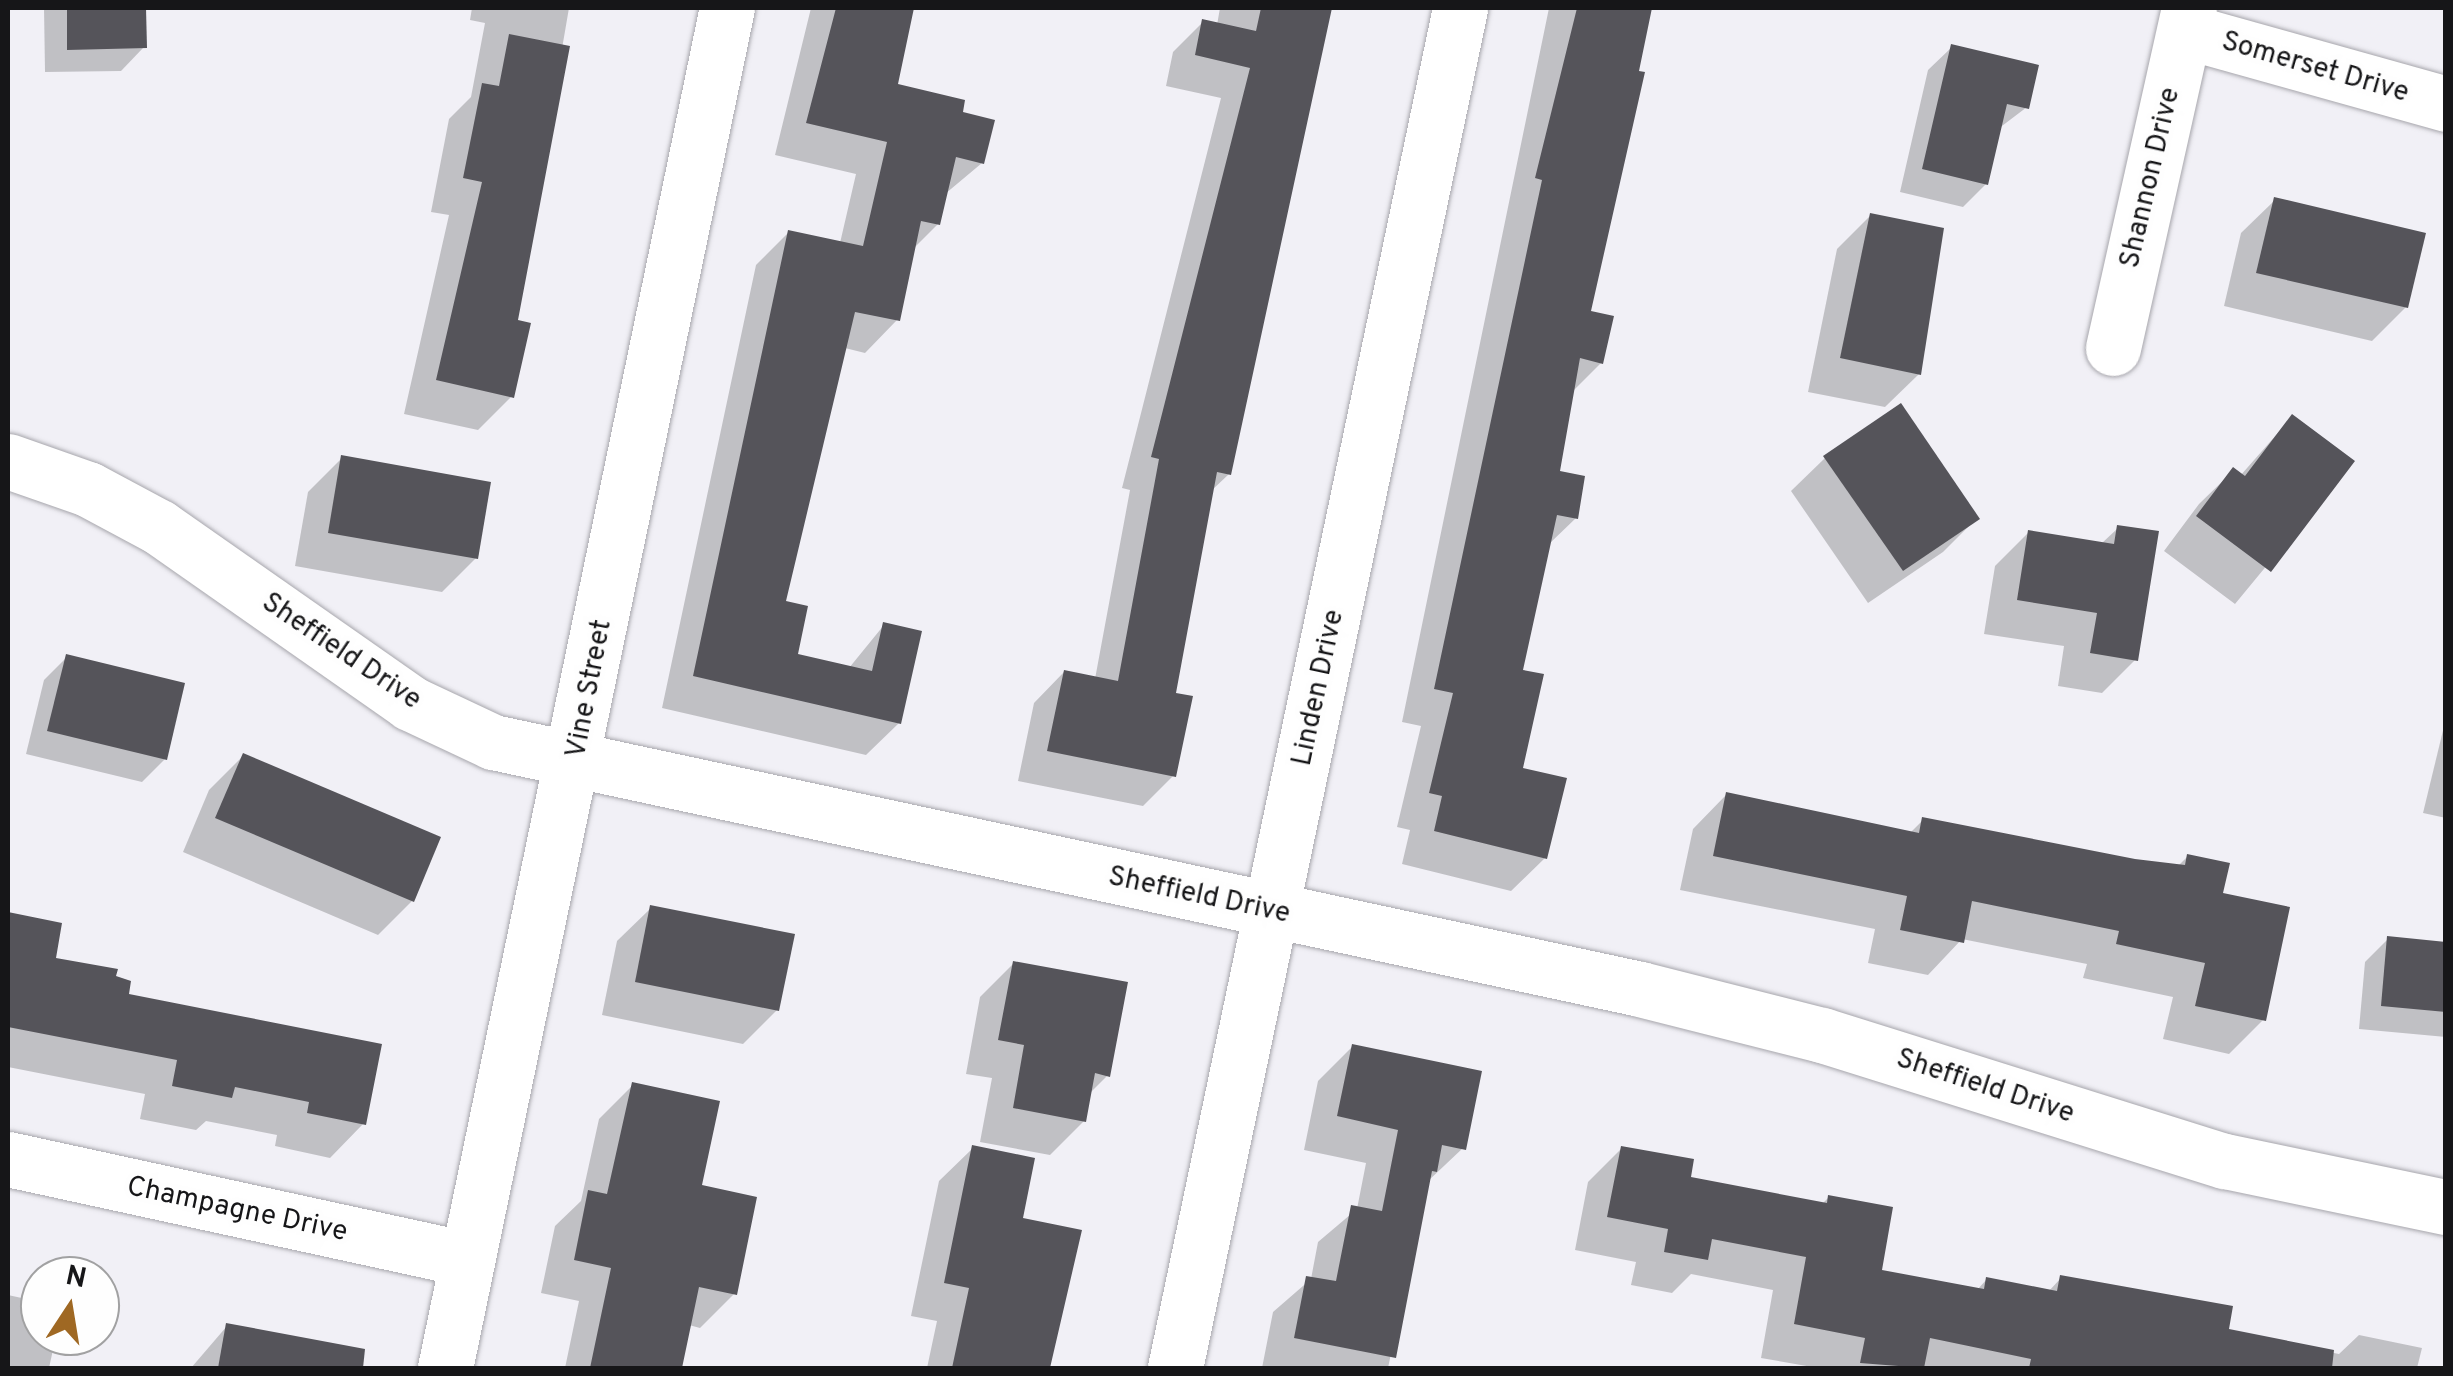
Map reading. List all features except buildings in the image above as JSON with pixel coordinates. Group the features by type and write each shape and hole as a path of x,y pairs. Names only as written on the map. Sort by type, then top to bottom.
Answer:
{"street":[{"name":"Vine Street","path":"445,1368 575,763 727,8"},
{"name":"Linden Drive","path":"1175,1368 1460,8"},
{"name":"Somerset Drive","path":"2187,19 2446,104"},
{"name":"Shannon Drive","path":"2113,348 2187,19"},
{"name":"Sheffield Drive","path":"8,462 88,489 159,527 410,704 493,742 575,763 1676,998 1822,1035 2225,1162 2446,1208"},
{"name":"Champagne Drive","path":"8,1159 468,1260"}]}
